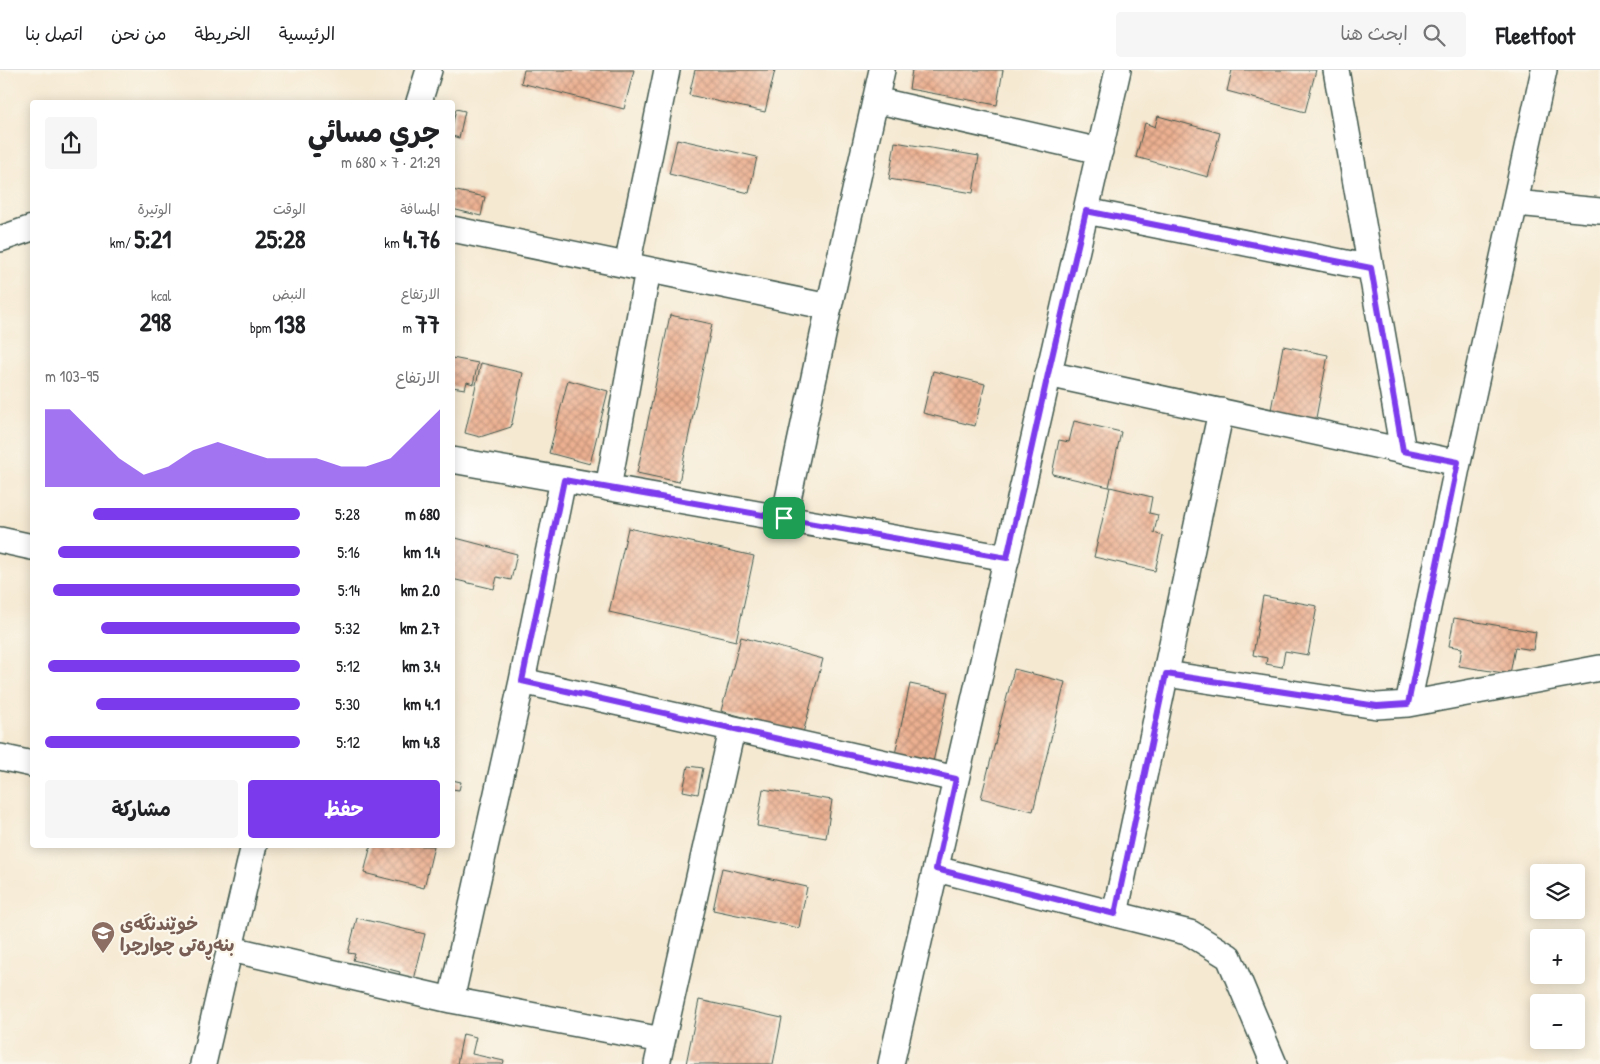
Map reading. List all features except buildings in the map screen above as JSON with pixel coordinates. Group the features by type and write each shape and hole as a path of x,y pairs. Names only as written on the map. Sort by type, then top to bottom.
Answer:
{"street":[{"path":"420,100 429,70"},
{"path":"608,488 637,268 666,70"},
{"path":"784,518 828,308 882,70"},
{"path":"891,1064 1118,70"},
{"path":"1336,70 1403,451"},
{"path":"1408,704 1458,462 1544,70"},
{"path":"875,100 1100,150"},
{"path":"1515,203 1600,211"},
{"path":"1086,211 1371,268"},
{"path":"0,239 30,229"},
{"path":"455,230 828,308"},
{"path":"1048,374 1458,462"},
{"path":"1115,914 1221,411"},
{"path":"455,461 1007,558"},
{"path":"451,1000 522,681 564,480"},
{"path":"0,540 30,547"},
{"path":"1166,674 1377,706 1408,704 1600,668"},
{"path":"522,681 732,730 956,779"},
{"path":"657,1064 732,730"},
{"path":"0,757 30,764"},
{"path":"203,1064 253,848"},
{"path":"936,869 1190,933 1229,957 1274,1064"},
{"path":"230,950 451,1000 662,1040"}],"place":[{"name":"خوێندنگەی بنەڕەتی چوارچرا","path":"103,954"}],"route":[{"path":"1086,211 1371,268 1403,451 1458,462 1408,704 1377,706 1166,674 1115,914 936,869 956,779 732,730 522,681 564,480 784,518 1007,558 1086,211"}]}
